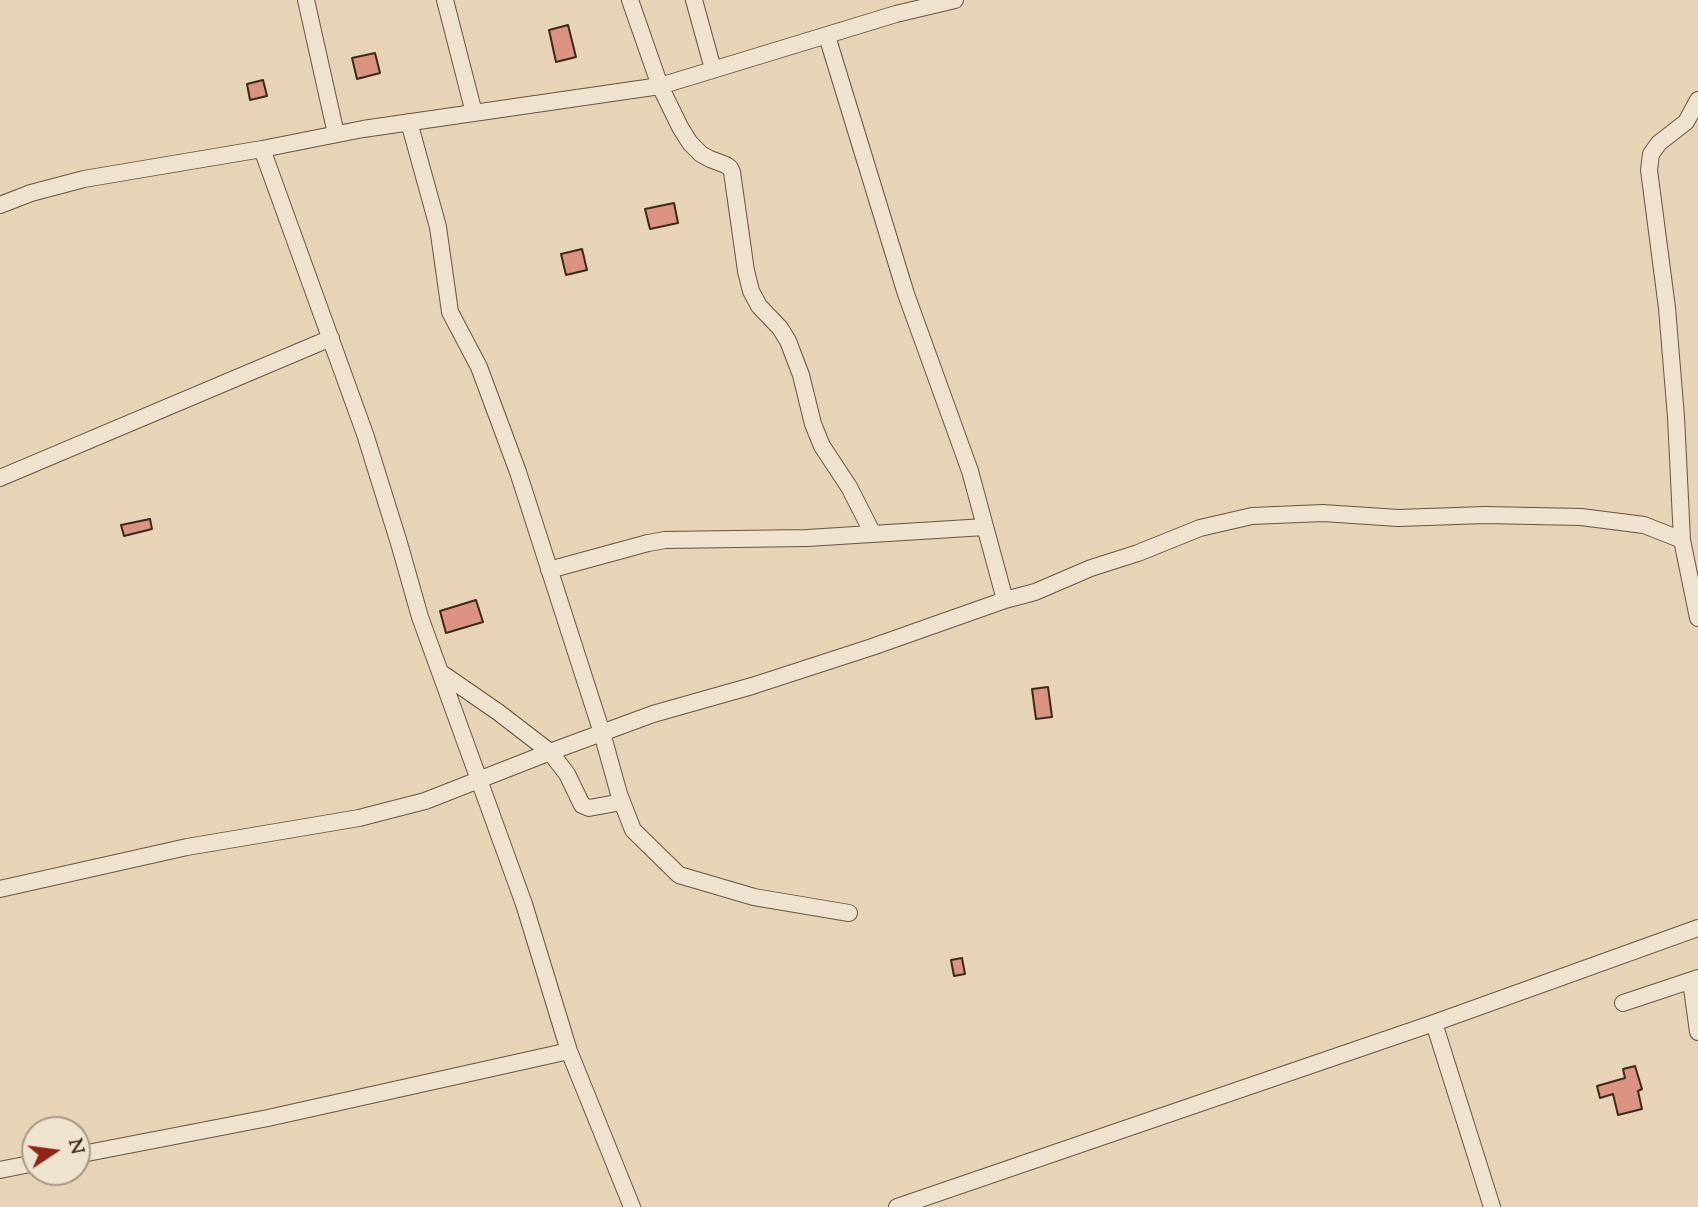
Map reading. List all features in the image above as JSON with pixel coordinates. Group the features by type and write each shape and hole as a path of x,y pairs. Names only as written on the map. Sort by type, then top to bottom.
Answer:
{"street":[{"path":"306,0 336,134"},
{"path":"445,0 474,113"},
{"path":"629,0 660,86 680,127 701,154 726,165 732,172 751,291 759,306 780,328 788,341 822,446 849,487 873,534"},
{"path":"694,0 713,69"},
{"path":"0,205 31,193 85,179 409,122 660,86 895,15 954,0"},
{"path":"827,36 906,294 970,471 1005,600"},
{"path":"1698,100 1686,122 1659,143 1651,155 1648,170 1667,309 1682,540 1698,618"},
{"path":"409,122 438,228 450,312 479,367 518,472 633,830 679,874 754,897 849,913"},
{"path":"262,149 379,478 420,617 524,904 569,1051 632,1207"},
{"path":"0,478 331,338"},
{"path":"0,889 187,847 359,818 425,801 653,715 752,686 1035,592 1199,528 1252,516 1323,513 1398,518 1485,515 1581,517 1644,525 1682,540"},
{"path":"549,570 665,540 807,538 985,527"},
{"path":"440,672 550,752 568,774 582,805 589,808 622,802"},
{"path":"897,1207 1434,1023 1698,928"},
{"path":"1623,1003 1694,979 1698,1031"},
{"path":"1434,1023 1492,1207"},
{"path":"91,1152 268,1118 569,1051"},
{"path":"0,1170 21,1166"}],"building":[{"path":"568,25 576,57 556,62 549,30"},
{"path":"375,53 380,73 357,79 352,58"},
{"path":"263,80 267,96 250,100 247,84"},
{"path":"674,203 678,223 650,229 645,209"},
{"path":"582,249 587,270 566,275 561,254"},
{"path":"150,519 152,529 124,536 121,525"},
{"path":"476,600 483,622 446,633 440,611"},
{"path":"1048,687 1052,717 1036,719 1032,689"},
{"path":"962,958 965,974 954,976 951,960"},
{"path":"1635,1066 1642,1089 1638,1091 1642,1109 1618,1115 1613,1094 1600,1098 1597,1086 1625,1078 1623,1069"}]}
